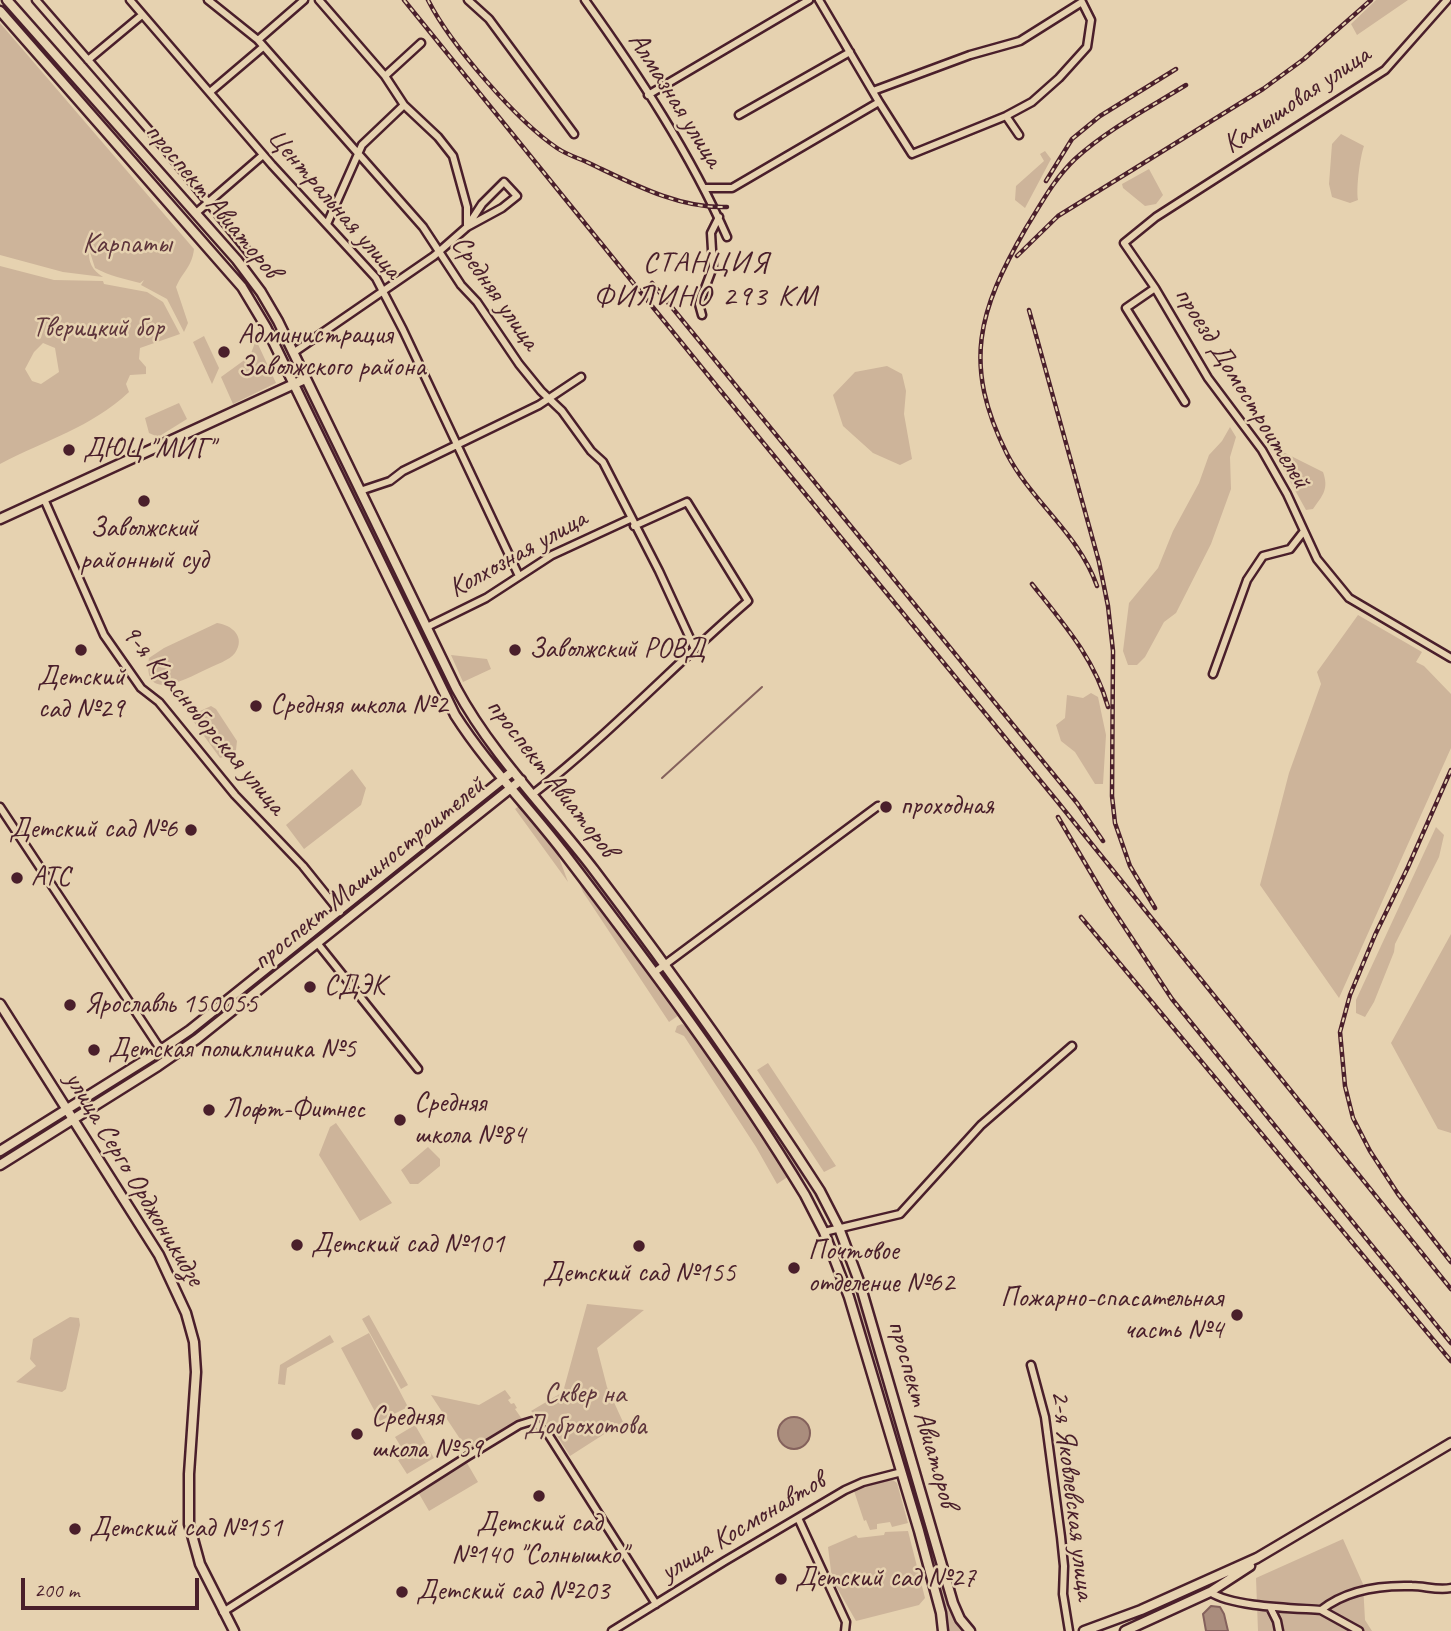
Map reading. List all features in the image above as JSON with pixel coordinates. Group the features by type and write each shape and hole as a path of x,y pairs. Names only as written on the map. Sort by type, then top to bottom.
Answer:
{"main road":[{"name":"проспект Авиаторов","path":"7,0 253,281 278,321 467,708 486,738 666,964 808,1172 839,1228 867,1307 956,1609 970,1631"},
{"name":"проспект Авиаторов","path":"0,11 229,270 266,327 455,715 474,744 561,849 655,972 782,1158 824,1232 849,1297 902,1472 938,1601 943,1631"},
{"path":"0,519 305,379"},
{"name":"проспект Машиностроителей","path":"0,1151 162,1050 340,912 513,771"},
{"name":"проспект Машиностроителей","path":"0,1165 182,1050 521,780"},
{"name":"улица Серго Орджоникидзе","path":"0,1004 159,1255 189,1321 196,1372 188,1474 189,1524 200,1564 229,1629"},
{"path":"1125,1631 1210,1592 1451,1443"},
{"path":"1084,1631 1173,1596 1279,1547"}],"street":[{"name":"проспект Авиаторов","path":"36,0 250,254"},
{"name":"Центральная улица","path":"130,0 263,155 358,257 384,291 519,576"},
{"name":"Средняя улица","path":"208,0 261,43 423,227 461,285 477,302 519,364 562,411 591,451 605,465 630,519 659,571 694,648"},
{"path":"210,92 304,0"},
{"path":"319,0 385,76 404,105 438,137 453,156 467,207 467,227"},
{"path":"468,0 489,19 574,134"},
{"name":"Алмазная улица","path":"584,0 616,44 706,188 727,237"},
{"path":"648,95 810,0"},
{"path":"819,0 879,102 912,154 1006,116 1032,102 1059,78 1087,47 1091,20 1082,1 1020,41 970,55 873,91"},
{"name":"Камышовая улица","path":"1124,243 1156,217 1385,70 1447,0"},
{"path":"88,61 142,15"},
{"path":"385,76 421,43"},
{"path":"739,116 850,52"},
{"path":"706,188 732,188 879,102"},
{"path":"327,224 358,153 373,133 404,105"},
{"path":"1006,116 1019,135"},
{"path":"196,213 263,155"},
{"path":"293,354 384,291 467,227 502,208 517,196 504,182 482,204 467,227"},
{"path":"702,315 699,304 713,267 711,233 719,217"},
{"name":"проезд Домостроителей","path":"1124,243 1155,288 1208,378 1262,450 1287,494 1317,559 1349,598 1451,658"},
{"path":"1155,288 1126,308 1185,402"},
{"path":"266,327 278,321"},
{"path":"360,491 390,481 403,471 549,399 581,377"},
{"name":"9-я Красноборская улица","path":"44,499 104,635 141,688 159,702 235,794 303,866 340,912"},
{"path":"533,794 578,758 748,600 687,502 634,526"},
{"name":"Колхозная улица","path":"427,627 486,598 552,555 630,519"},
{"path":"1213,674 1247,580 1263,556 1290,549 1304,531"},
{"path":"655,972 878,806"},
{"path":"0,807 162,1050"},
{"path":"318,944 418,1069"},
{"path":"824,1232 900,1214 981,1125 1072,1046"},
{"name":"2-я Яковлевская улица","path":"1031,1365 1045,1417 1062,1546 1063,1594 1069,1631"},
{"path":"223,1612 468,1456 519,1425 532,1421 548,1434 656,1604"},
{"name":"улица Космонавтов","path":"612,1631 857,1484 902,1472"},
{"path":"798,1518 846,1622 845,1631"},
{"path":"1321,1610 1335,1598 1353,1592 1412,1586 1451,1588"},
{"path":"1210,1592 1219,1598 1321,1610 1359,1631"},
{"path":"1270,1606 1278,1621 1279,1631"}],"green space":[{"path":"1376,0 1408,0 1357,35 1351,24"},
{"name":"Тверицкий бор","path":"0,23 194,249 189,265 176,287 188,323 184,332 167,299 141,285 144,280 140,283 95,268 89,249 92,265 103,277 63,272 0,255"},
{"path":"1341,134 1364,146 1358,200 1350,203 1332,197 1329,184 1332,144"},
{"path":"1045,151 1051,159 1025,208 1015,200 1016,186 1044,161 1040,154"},
{"path":"1149,169 1163,195 1156,204 1145,206 1123,188 1122,184"},
{"name":"Тверицкий бор","path":"0,266 54,280 103,281 104,284 147,292 163,302 180,334 140,348 139,359 146,367 146,374 130,375 126,384 129,392 114,405 83,424 0,464","holes":["43,343 55,348 59,372 41,384 32,381 25,369 34,352"]},
{"path":"204,336 219,368 212,384 193,342"},
{"path":"256,340 276,383 233,404 221,377 250,356"},
{"path":"887,366 902,374 906,391 904,414 912,459 900,465 873,453 843,426 833,395 855,372"},
{"path":"303,384 454,694 450,696 300,385"},
{"path":"179,403 187,419 158,437 149,433 145,418"},
{"path":"1230,427 1236,437 1230,457 1231,489 1211,544 1176,613 1164,622 1145,657 1137,665 1128,665 1123,651 1129,603 1158,568 1173,531 1199,483 1209,455"},
{"path":"1285,453 1323,472 1324,492 1313,509 1306,510 1281,465 1278,455"},
{"path":"1358,615 1422,652 1416,662 1424,666 1451,694 1451,748 1339,998 1260,885 1289,773 1321,684 1317,672"},
{"path":"217,623 228,626 238,637 238,647 233,656 178,682 159,684 152,681 149,658"},
{"path":"451,655 487,659 491,669 463,682"},
{"path":"1091,693 1098,697 1106,735 1103,784 1095,784 1075,752 1061,741 1056,725 1065,718 1067,695 1083,698"},
{"path":"211,706 216,709 237,741 236,750 228,756 220,758 194,722 198,712"},
{"path":"352,769 366,788 361,805 304,849 286,825"},
{"path":"524,791 585,864 657,959 652,962 582,867 521,794"},
{"path":"488,797 490,799 194,1036 82,1109 80,1107 193,1034"},
{"path":"519,806 557,852 568,882 515,809"},
{"path":"1436,827 1444,835 1439,857 1395,944 1374,1002 1365,1017 1356,1013 1356,1000"},
{"path":"577,878 679,1015 669,1022 583,892"},
{"path":"1451,934 1451,1133 1438,1129 1391,1043"},
{"path":"666,973 807,1180 827,1216 662,976"},
{"path":"682,1024 687,1027 789,1176 777,1184 684,1036 675,1032 677,1026"},
{"path":"768,1063 836,1166 824,1172 757,1070"},
{"path":"336,1123 392,1203 360,1221 319,1155 330,1127"},
{"path":"428,1147 440,1159 440,1166 418,1184 410,1184 401,1170"},
{"path":"860,1299 946,1597 963,1631 948,1631 944,1605 923,1530 855,1300"},
{"name":"Сквер на Доброхотова","path":"587,1304 644,1310 597,1348 607,1387 623,1422 570,1456 554,1431 531,1411 563,1392"},
{"path":"369,1315 408,1385 401,1389 362,1319"},
{"path":"70,1317 79,1318 80,1325 66,1389 62,1392 16,1382 36,1366 30,1359 33,1339"},
{"path":"369,1333 408,1407 380,1421 341,1348"},
{"path":"330,1335 334,1342 287,1368 285,1385 278,1384 280,1365"},
{"path":"505,1390 511,1398 508,1400 511,1404 514,1403 522,1419 470,1449 466,1448 431,1395 479,1405"},
{"path":"415,1425 434,1458 407,1474 398,1460 406,1455 395,1437"},
{"path":"467,1463 478,1482 429,1511 418,1492"},
{"path":"893,1480 897,1483 908,1523 892,1527 890,1522 877,1524 877,1529 870,1530 866,1520 864,1521 855,1487 871,1481"},
{"path":"908,1531 925,1598 919,1605 856,1621 832,1579 828,1547 856,1535 858,1538 884,1535 885,1532"},
{"path":"1343,1539 1363,1584 1365,1620 1372,1631 1258,1631 1256,1578"}],"shaded area":[{"path":"794,1417 805,1422 810,1433 805,1444 794,1449 783,1444 778,1433 783,1422"},
{"path":"1211,1606 1220,1607 1228,1631 1206,1631 1203,1614"}],"waterway":[{"path":"662,778 762,687"}],"railway":[{"path":"404,0 1451,1289"},
{"path":"428,0 452,38 504,101 557,148 674,200 709,207 727,207"},
{"path":"1017,256 1058,216 1263,89 1304,59 1371,0"},
{"path":"1046,181 1072,139 1100,116 1176,69"},
{"path":"1097,586 1079,550 1029,488 1007,454 984,392 982,338 996,286 1026,228 1061,175 1075,159 1101,138 1186,85"},
{"path":"652,283 1077,803 1103,841"},
{"path":"1029,310 1099,562 1108,606 1113,651 1112,796 1115,823 1130,866 1155,908"},
{"path":"1032,584 1086,657 1108,707"},
{"path":"1451,770 1375,935 1350,995 1340,1032 1345,1086 1353,1118 1370,1151 1398,1194 1451,1262"},
{"path":"1058,817 1108,902 1172,999 1451,1343"},
{"path":"1081,917 1451,1361"}],"place":[{"name":"Администрация Заволжского района","path":"224,352"},
{"name":"ДЮЦ \"МИГ\"","path":"69,450"},
{"name":"Заволжский районный суд","path":"144,501"},
{"name":"Детский сад №29","path":"81,650"},
{"name":"Заволжский РОВД","path":"515,650"},
{"name":"Средняя школа №2","path":"256,706"},
{"name":"проходная","path":"886,807"},
{"name":"Детский сад №6","path":"191,830"},
{"name":"АТС","path":"17,878"},
{"name":"СДЭК","path":"310,987"},
{"name":"Ярославль 150055","path":"70,1005"},
{"name":"Детская поликлиника №5","path":"94,1050"},
{"name":"Лофт-Фитнес","path":"209,1110"},
{"name":"Средняя школа №84","path":"400,1120"},
{"name":"Детский сад №101","path":"297,1245"},
{"name":"Детский сад №155","path":"639,1246"},
{"name":"Почтовое отделение №62","path":"794,1268"},
{"name":"Пожарно-спасательная часть №4","path":"1237,1315"},
{"name":"Средняя школа №59","path":"357,1434"},
{"name":"Детский сад №140 \"Солнышко\"","path":"539,1496"},
{"name":"Детский сад №151","path":"75,1529"},
{"name":"Детский сад №27","path":"781,1579"},
{"name":"Детский сад №203","path":"402,1592"}],"district":[{"name":"СТАНЦИЯ ФИЛИНО 293 КМ","path":"706,280"}],"park label":[{"name":"Карпаты","path":"127,245"}]}
